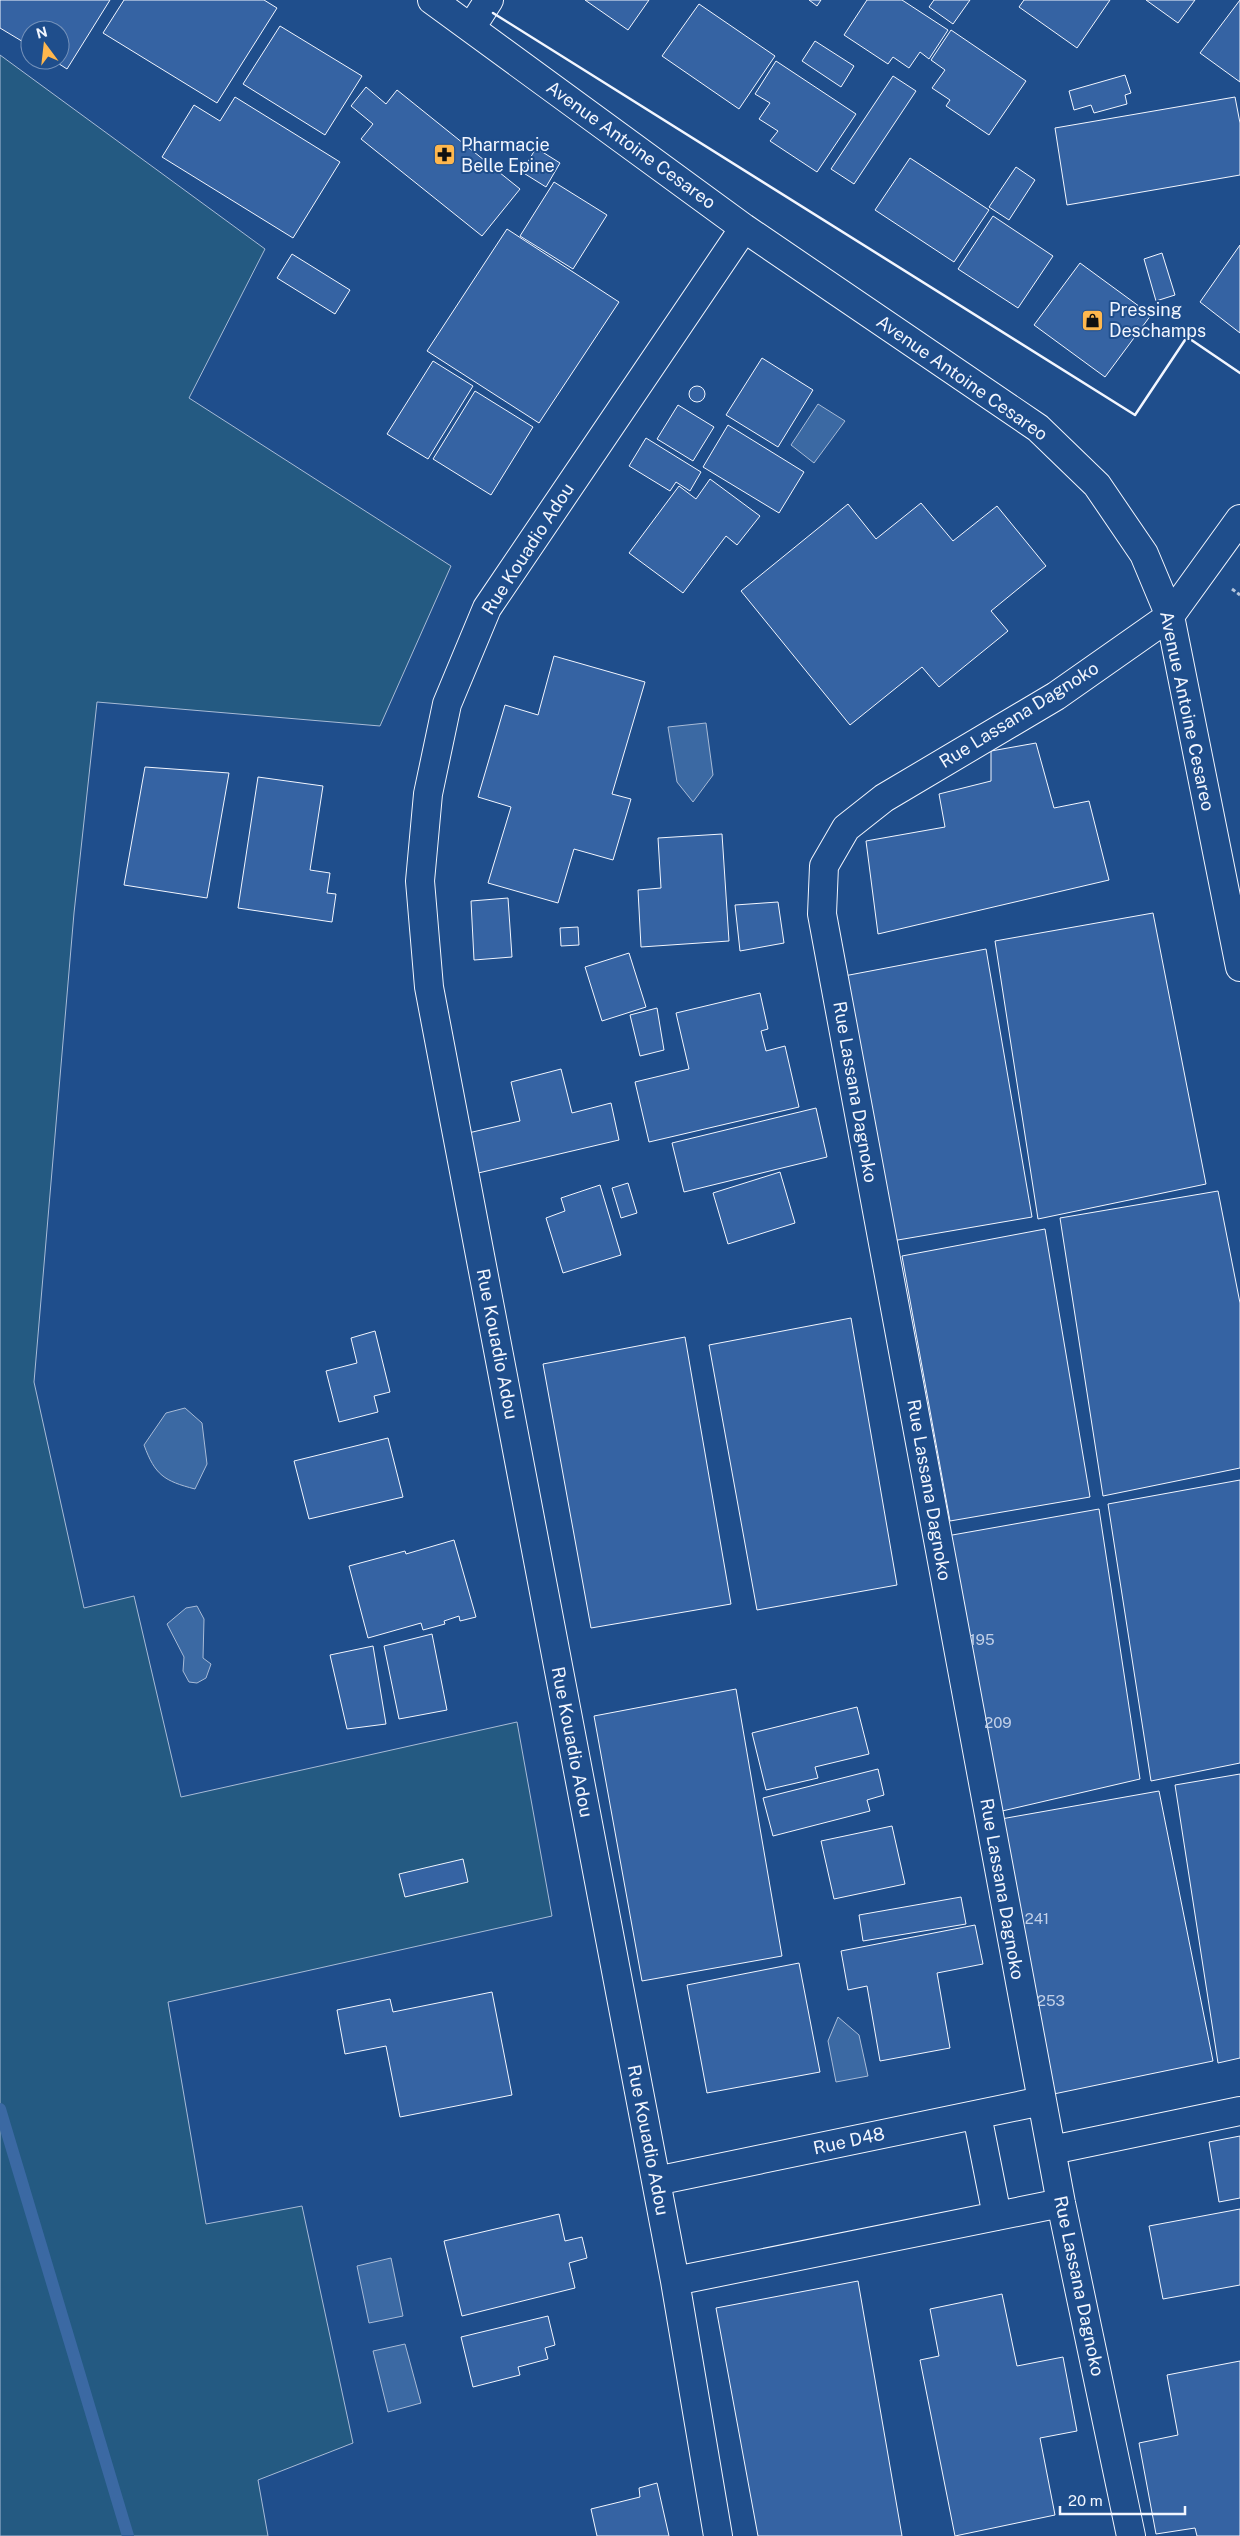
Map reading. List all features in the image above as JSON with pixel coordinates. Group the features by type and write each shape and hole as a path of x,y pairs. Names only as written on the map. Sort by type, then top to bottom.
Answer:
{"street":[{"name":"Avenue Antoine Cesareo","path":"432,0 744,228 1038,428 1097,485 1144,554 1170,616 1240,967"},
{"path":"472,28 489,0"},
{"name":"Rue Kouadio Adou","path":"718,2536 675,2281 429,987 420,881 428,794 447,704 487,608 744,228"},
{"name":"Rue Lassana Dagnoko","path":"1131,2536 1061,2202 822,914 824,866 846,828 884,798 1056,696 1170,616 1240,519"},
{"name":"Rue D48","path":"656,2181 1042,2101"},
{"path":"1052,2150 1240,2112"},
{"path":"977,2115 997,2216"},
{"path":"675,2281 1061,2202"}],"shaded area":[{"path":"0,55 265,249 189,398 451,566 380,726 97,702 74,913 34,1382 84,1608 134,1596 181,1797 517,1722 552,1916 168,2002 206,2224 302,2206 353,2443 258,2480 268,2536 0,2536"},
{"path":"818,404 845,421 814,463 791,445"},
{"path":"706,723 713,775 693,802 677,782 668,727"},
{"path":"185,1408 202,1423 207,1464 195,1489 176,1483 162,1475 152,1463 144,1445 166,1413"},
{"path":"197,1606 204,1619 203,1658 211,1664 206,1678 197,1683 189,1682 183,1671 184,1657 167,1624 186,1608"},
{"path":"838,2017 859,2035 868,2076 836,2082 828,2041"},
{"path":"391,2258 403,2316 369,2323 357,2266"},
{"path":"405,2344 421,2403 388,2412 373,2351"}],"building":[{"path":"0,0 110,0 70,64 70,20 20,20 20,40 0,28"},
{"path":"124,0 264,0 277,8 217,103 103,33"},
{"path":"585,0 649,0 628,30"},
{"path":"809,0 821,0 817,6"},
{"path":"867,0 902,0 948,30 929,59 920,52 909,68 893,57 888,64 844,35"},
{"path":"934,0 970,0 953,24 929,7"},
{"path":"1024,0 1110,0 1077,48 1019,7"},
{"path":"1146,0 1195,0 1178,23"},
{"path":"1240,0 1240,82 1200,53"},
{"path":"699,4 775,56 739,109 662,56"},
{"path":"280,26 362,76 325,135 243,84"},
{"path":"951,30 1026,81 989,135 946,106 950,100 932,88 945,70 931,60"},
{"path":"815,41 854,66 841,87 802,61"},
{"path":"776,61 856,114 817,172 770,141 778,131 759,119 770,103 755,94"},
{"path":"1125,75 1131,93 1125,95 1127,104 1094,113 1091,105 1074,110 1069,91"},
{"path":"893,76 916,91 854,184 831,169"},
{"path":"366,87 386,104 397,90 520,189 482,236 361,139 373,124 351,106"},
{"path":"235,97 340,162 293,238 162,157 194,105 220,121"},
{"path":"1235,97 1240,123 1240,175 1067,205 1055,128"},
{"path":"536,148 560,163 546,187 522,172"},
{"path":"910,158 989,210 954,262 875,210"},
{"path":"1016,167 1035,180 1009,220 989,207"},
{"path":"554,182 607,215 573,269 520,236"},
{"path":"993,216 1053,256 1018,308 958,269"},
{"path":"507,229 619,302 539,423 427,351"},
{"path":"1240,245 1240,333 1200,302"},
{"path":"1162,253 1175,295 1156,301 1144,259"},
{"path":"292,254 350,290 335,314 277,278"},
{"name":"Pressing Deschamps","path":"1080,263 1151,315 1105,377 1034,325"},
{"path":"762,358 813,390 778,447 726,415"},
{"path":"433,361 473,386 428,459 387,434"},
{"path":"697,386 705,394 697,402 689,394"},
{"path":"475,391 533,427 491,495 433,459"},
{"path":"678,405 714,427 693,461 657,439"},
{"path":"728,425 804,472 779,513 703,467"},
{"path":"646,438 701,472 690,491 676,482 670,491 629,466"},
{"path":"710,479 760,516 737,545 726,536 683,593 629,553 679,486 696,499"},
{"path":"921,503 953,541 997,506 1046,566 991,611 1008,631 939,687 922,667 850,725 741,591 848,504 876,539"},
{"path":"554,656 645,682 612,794 631,799 613,860 574,849 558,903 488,883 511,807 478,797 505,705 538,715"},
{"path":"1036,743 1054,808 1089,801 1109,880 878,934 866,841 945,827 939,794 991,781 991,751"},
{"path":"145,767 229,773 207,898 124,885"},
{"path":"258,777 323,786 310,870 330,873 327,893 336,894 332,922 238,908"},
{"path":"722,834 729,941 641,947 638,890 661,888 658,838"},
{"path":"508,898 512,957 474,960 471,901"},
{"path":"778,902 784,943 740,951 735,905"},
{"path":"1153,913 1206,1184 1038,1219 995,941"},
{"path":"578,927 579,945 561,946 560,928"},
{"path":"986,949 1032,1217 892,1241 844,976"},
{"path":"629,953 646,1007 602,1021 585,967"},
{"path":"760,993 768,1029 761,1031 766,1051 785,1046 799,1107 649,1142 635,1082 689,1069 676,1013"},
{"path":"657,1008 664,1050 640,1056 630,1015"},
{"path":"561,1069 572,1113 611,1103 619,1140 474,1174 464,1134 520,1121 511,1082"},
{"path":"816,1108 827,1157 684,1192 672,1143"},
{"path":"780,1172 795,1223 728,1244 713,1193"},
{"path":"628,1183 637,1213 621,1218 612,1188"},
{"path":"600,1185 621,1255 563,1273 546,1218 565,1211 561,1198"},
{"path":"1218,1191 1240,1303 1240,1468 1103,1496 1060,1218"},
{"path":"1045,1229 1090,1497 950,1521 902,1256"},
{"path":"851,1318 897,1585 757,1610 709,1345"},
{"path":"375,1331 390,1392 374,1396 378,1412 339,1422 326,1371 357,1363 351,1338"},
{"path":"685,1337 731,1604 591,1628 543,1364"},
{"path":"388,1438 403,1497 309,1519 294,1461"},
{"path":"1240,1480 1240,1763 1151,1781 1108,1504"},
{"path":"1099,1509 1140,1779 985,1815 941,1537"},
{"path":"454,1540 476,1617 460,1621 459,1616 444,1621 445,1624 423,1630 421,1623 368,1638 349,1566 405,1551 406,1554"},
{"path":"432,1634 447,1710 399,1719 384,1646"},
{"path":"373,1646 386,1724 347,1729 330,1655"},
{"path":"736,1689 782,1956 642,1981 594,1716"},
{"path":"857,1707 869,1754 815,1767 818,1778 766,1790 752,1733"},
{"path":"878,1769 884,1795 867,1800 870,1811 773,1836 763,1798"},
{"path":"1240,1774 1240,2058 1218,2063 1175,1785"},
{"path":"1159,1791 1213,2061 1044,2096 1001,1819"},
{"path":"892,1826 905,1884 834,1899 821,1841"},
{"path":"463,1859 468,1882 405,1897 399,1874"},
{"path":"961,1897 966,1924 863,1941 859,1915"},
{"path":"975,1925 983,1964 937,1973 950,2048 880,2061 867,1986 848,1990 841,1951"},
{"path":"799,1963 820,2072 707,2093 687,1985"},
{"path":"492,1992 512,2095 400,2117 386,2046 345,2054 337,2010 390,1999 393,2012"},
{"path":"1240,2136 1240,2198 1219,2202 1209,2142"},
{"path":"1240,2209 1240,2285 1163,2299 1149,2226"},
{"path":"559,2214 565,2241 582,2237 587,2258 569,2263 575,2288 462,2316 444,2241"},
{"path":"858,2281 902,2536 758,2536 716,2308"},
{"path":"1002,2294 1017,2366 1063,2357 1077,2431 1040,2438 1055,2515 955,2536 920,2360 939,2356 930,2309"},
{"path":"548,2316 555,2345 545,2348 548,2359 518,2367 520,2375 473,2387 461,2337"},
{"path":"1240,2361 1240,2536 1197,2536 1195,2528 1156,2534 1139,2443 1178,2435 1167,2375"},
{"path":"657,2483 669,2536 597,2536 591,2509 640,2497 639,2488"}],"waterway":[{"path":"0,2109 128,2536"}],"wall":[{"path":"493,13 1135,415 1187,337 1240,373"}],"place":[{"name":"Pharmacie Belle Epine","path":"445,155"},
{"name":"Pressing Deschamps","path":"1093,320"}]}
